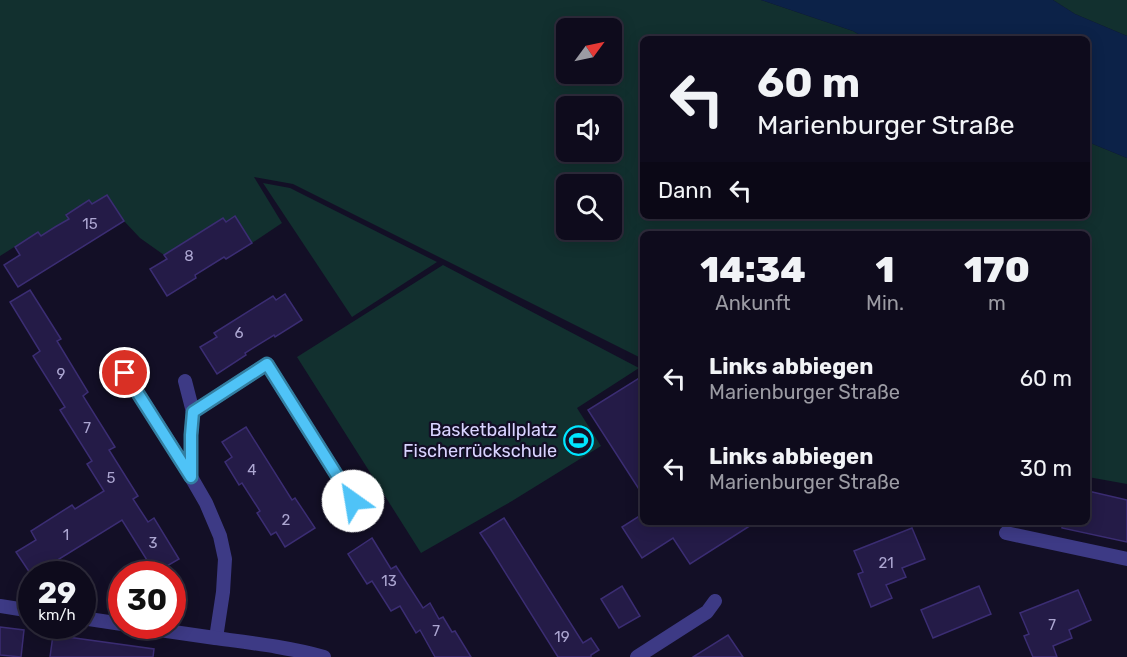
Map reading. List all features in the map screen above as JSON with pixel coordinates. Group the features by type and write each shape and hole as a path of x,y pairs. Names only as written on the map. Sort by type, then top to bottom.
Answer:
{"street":[{"path":"193,412 267,364 365,520"},
{"path":"125,373 191,477 206,503 220,536 225,559 216,638"},
{"path":"185,381 193,412 191,477"},
{"path":"1006,533 1127,559"},
{"path":"637,657 707,612 715,601"},
{"path":"0,606 18,609"},
{"path":"186,634 266,644 301,650 324,657"}],"green space":[{"path":"0,0 761,0 862,36 640,36 640,219 1090,219 1090,143 1127,158 1127,484 1090,477 1090,231 640,231 640,358 293,184 254,177 282,223 252,243 235,216 226,222 223,218 164,255 140,238 124,221 107,195 92,204 89,201 66,214 69,219 41,236 38,232 0,256"},
{"path":"1053,0 1127,0 1127,36 1075,14"},
{"path":"263,183 290,188 437,262 352,317"},
{"path":"443,265 639,368 577,408 601,446 512,501 421,553 297,357"}],"water":[{"path":"761,0 1053,0 1075,14 1127,36 1127,158 1090,143 1090,36 862,36"}],"building":[{"path":"107,195 124,221 18,287 4,265 20,255 15,247 38,232 41,236 69,219 66,215 89,200 92,204"},
{"path":"235,216 252,243 195,275 196,278 167,296 150,269 167,259 164,255 223,218 226,222"},
{"path":"30,290 61,339 57,341 88,392 83,396 115,447 109,450 138,496 133,499 148,522 154,518 179,559 148,561 122,520 56,561 22,561 16,552 36,540 31,531 72,505 75,509 104,491 87,464 92,461 60,410 65,407 33,356 40,351 10,302"},
{"path":"285,294 302,320 245,353 246,355 217,374 200,347 217,337 214,333 273,296 276,300"},
{"path":"640,378 640,491 588,410"},
{"path":"246,427 292,500 295,498 315,528 285,547 276,532 271,535 257,513 260,511 242,483 239,485 225,462 232,457 222,442"},
{"path":"1090,491 1127,500 1127,542 1062,528 1062,525 1090,525"},
{"path":"640,516 640,525 751,525 690,564 673,538 642,558 622,527"},
{"path":"504,518 583,643 591,638 599,650 591,657 558,657 480,533"},
{"path":"912,528 925,559 902,568 906,577 886,585 892,598 871,607 858,574 863,572 854,551"},
{"path":"372,538 391,569 396,566 423,608 430,603 439,619 443,617 452,632 455,631 471,657 435,657 420,630 416,633 400,606 391,611 372,581 367,584 348,554"},
{"path":"622,586 640,616 619,628 601,599"},
{"path":"979,586 991,614 933,638 921,610"},
{"path":"1078,590 1091,620 1069,630 1072,638 1053,646 1057,657 1033,657 1024,636 1029,634 1020,613"},
{"path":"0,627 18,629 18,639 23,639 21,657 0,655"},
{"path":"728,635 743,657 693,657"},
{"path":"52,639 82,639 154,649 153,657 50,657"}],"place":[{"name":"Basketballplatz Fischerrückschule","path":"578,440"}],"route":[{"path":"125,373 191,477 193,412 267,364 353,501"}]}
